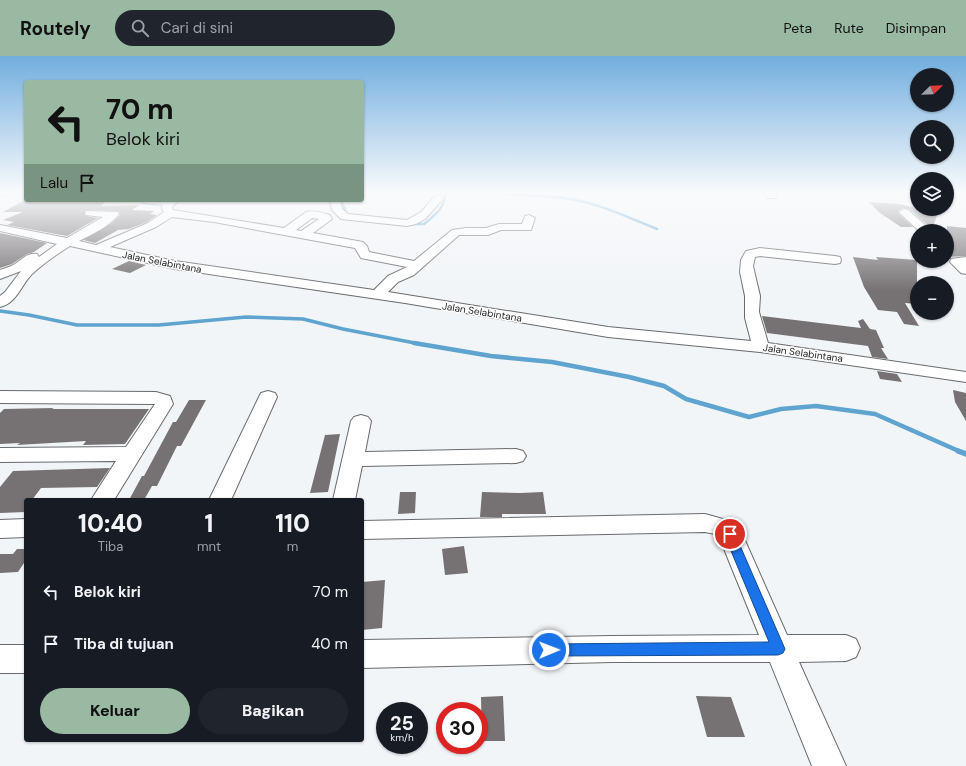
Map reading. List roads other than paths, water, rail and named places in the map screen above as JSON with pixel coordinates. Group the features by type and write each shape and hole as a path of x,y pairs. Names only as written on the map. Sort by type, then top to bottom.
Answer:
{"street":[{"path":"0,275 19,267 61,242 86,233 98,225"},
{"path":"96,249 152,225"},
{"path":"247,225 359,245 361,246 365,255 416,265"},
{"path":"286,232 295,225"},
{"path":"303,235 317,225"},
{"path":"376,295 395,277 409,272 458,231 488,232 499,227 527,228 528,225"},
{"name":"Jalan Selabintana","path":"0,228 61,242 182,266 608,332 760,347 966,377"},
{"path":"0,302 10,295 27,272 61,242"},
{"path":"760,347 759,337 751,313 753,301 749,285 747,260 750,254 760,252 835,260"},
{"path":"0,397 156,398 163,400 164,404 162,408 103,498"},
{"path":"221,498 268,397"},
{"path":"344,498 361,421"},
{"path":"0,455 131,454"},
{"path":"352,458 516,456"},
{"path":"364,530 714,524 722,527 730,534 829,766"},
{"path":"0,530 24,528"},
{"path":"364,654 612,649 846,648"},
{"path":"0,659 24,659"}],"waterway":[{"path":"648,225 657,229"},
{"path":"0,311 29,315 77,325 159,325 246,317 303,319 343,329 420,344"},
{"path":"414,343 491,356 552,362 629,377 664,386 686,399 749,417 781,409 816,406 875,414 961,452"},
{"path":"958,451 966,454"}]}
